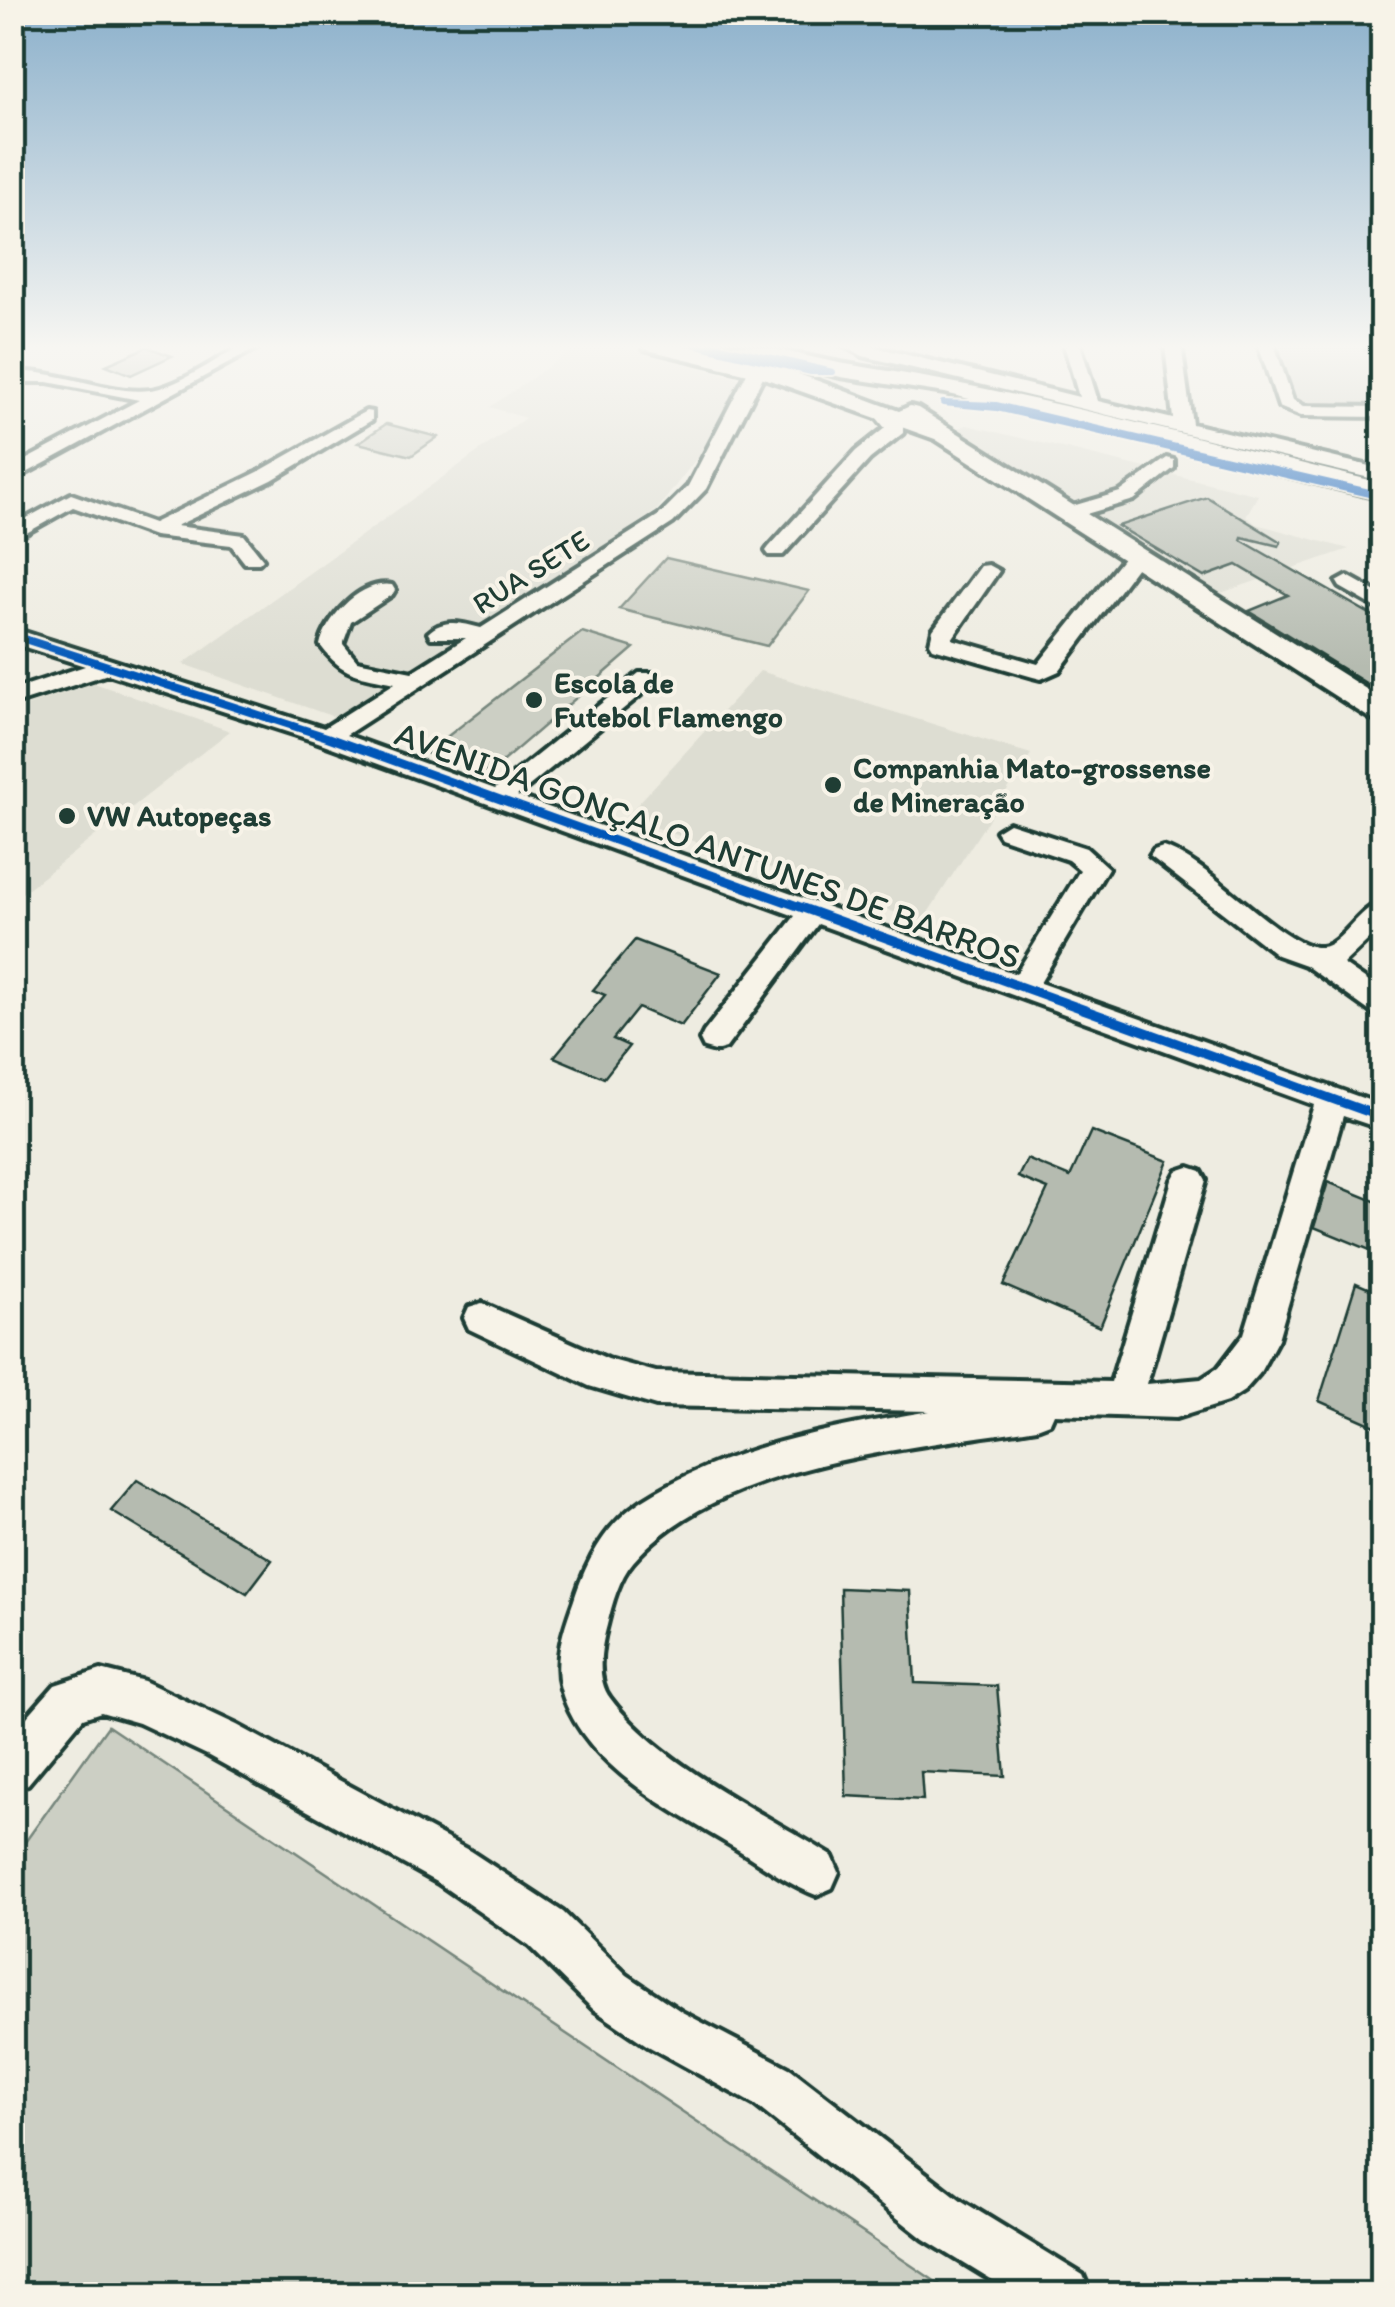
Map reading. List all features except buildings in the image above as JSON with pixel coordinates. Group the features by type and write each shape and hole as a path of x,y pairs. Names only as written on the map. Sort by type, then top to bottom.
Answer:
{"main road":[{"path":"972,452 1382,712"},
{"path":"1110,452 1382,516"},
{"path":"1215,452 1382,491"}],"street":[{"path":"12,474 54,452"},
{"path":"154,530 305,452"},
{"name":"RUA SETE","path":"327,738 633,542 684,504 717,452"},
{"path":"776,551 867,452"},
{"path":"1287,452 1382,475"},
{"path":"1069,513 1127,496 1166,464"},
{"path":"12,535 72,500 154,530 236,539 244,544 252,559"},
{"path":"988,571 941,635 941,644 1041,672 1051,666 1136,556"},
{"path":"1382,586 1358,579 1348,582 1382,605"},
{"path":"384,590 341,618 334,627 332,644 340,658 360,670 416,680"},
{"path":"439,634 456,628 486,636"},
{"name":"AVENIDA GONÇALO ANTUNES DE BARROS","path":"12,635 327,738 1382,1117"},
{"path":"12,698 109,666"},
{"path":"498,799 647,678"},
{"path":"1009,831 1077,854 1095,868 1022,988"},
{"path":"1162,856 1199,879 1287,948 1314,958 1382,1006"},
{"path":"715,1040 813,912"},
{"path":"1314,958 1334,956 1382,912"},
{"path":"482,1318 602,1374 656,1389 1188,1401 1232,1382 1245,1368 1260,1339 1332,1099"},
{"path":"1115,1399 1189,1180"},
{"path":"816,1872 636,1756 592,1711 576,1659 599,1584 618,1548 654,1514 696,1488 772,1461 1115,1399"},
{"path":"12,1768 70,1700 101,1691 144,1704 222,1740 454,1867 546,1928 610,1992 665,2029 773,2086 942,2220 1064,2294"}],"shaded area":[{"path":"478,452 707,452 703,460 696,459 657,510 542,590 340,719 183,664"},
{"path":"985,452 1078,452 1258,495 1246,516 1256,524 1349,549 1209,597"},
{"path":"666,558 809,591 767,646 619,609"},
{"name":"Escola de Futebol Flamengo","path":"582,632 634,648 489,773 426,753"},
{"name":"Companhia Mato-grossense de Mineração","path":"760,671 1031,754 922,922 626,817"},
{"name":"VW Autopeças","path":"94,683 230,731 13,900 13,710"},
{"path":"108,1726 954,2294 13,2294 13,1859"}],"cycle path":[{"path":"1186,452 1382,497"},
{"path":"1196,452 1382,495"},
{"path":"12,635 327,737 1382,1117"}],"place":[{"name":"Escola de Futebol Flamengo","path":"534,700"},
{"name":"Companhia Mato-grossense de Mineração","path":"833,785"},
{"name":"VW Autopeças","path":"67,816"}]}
